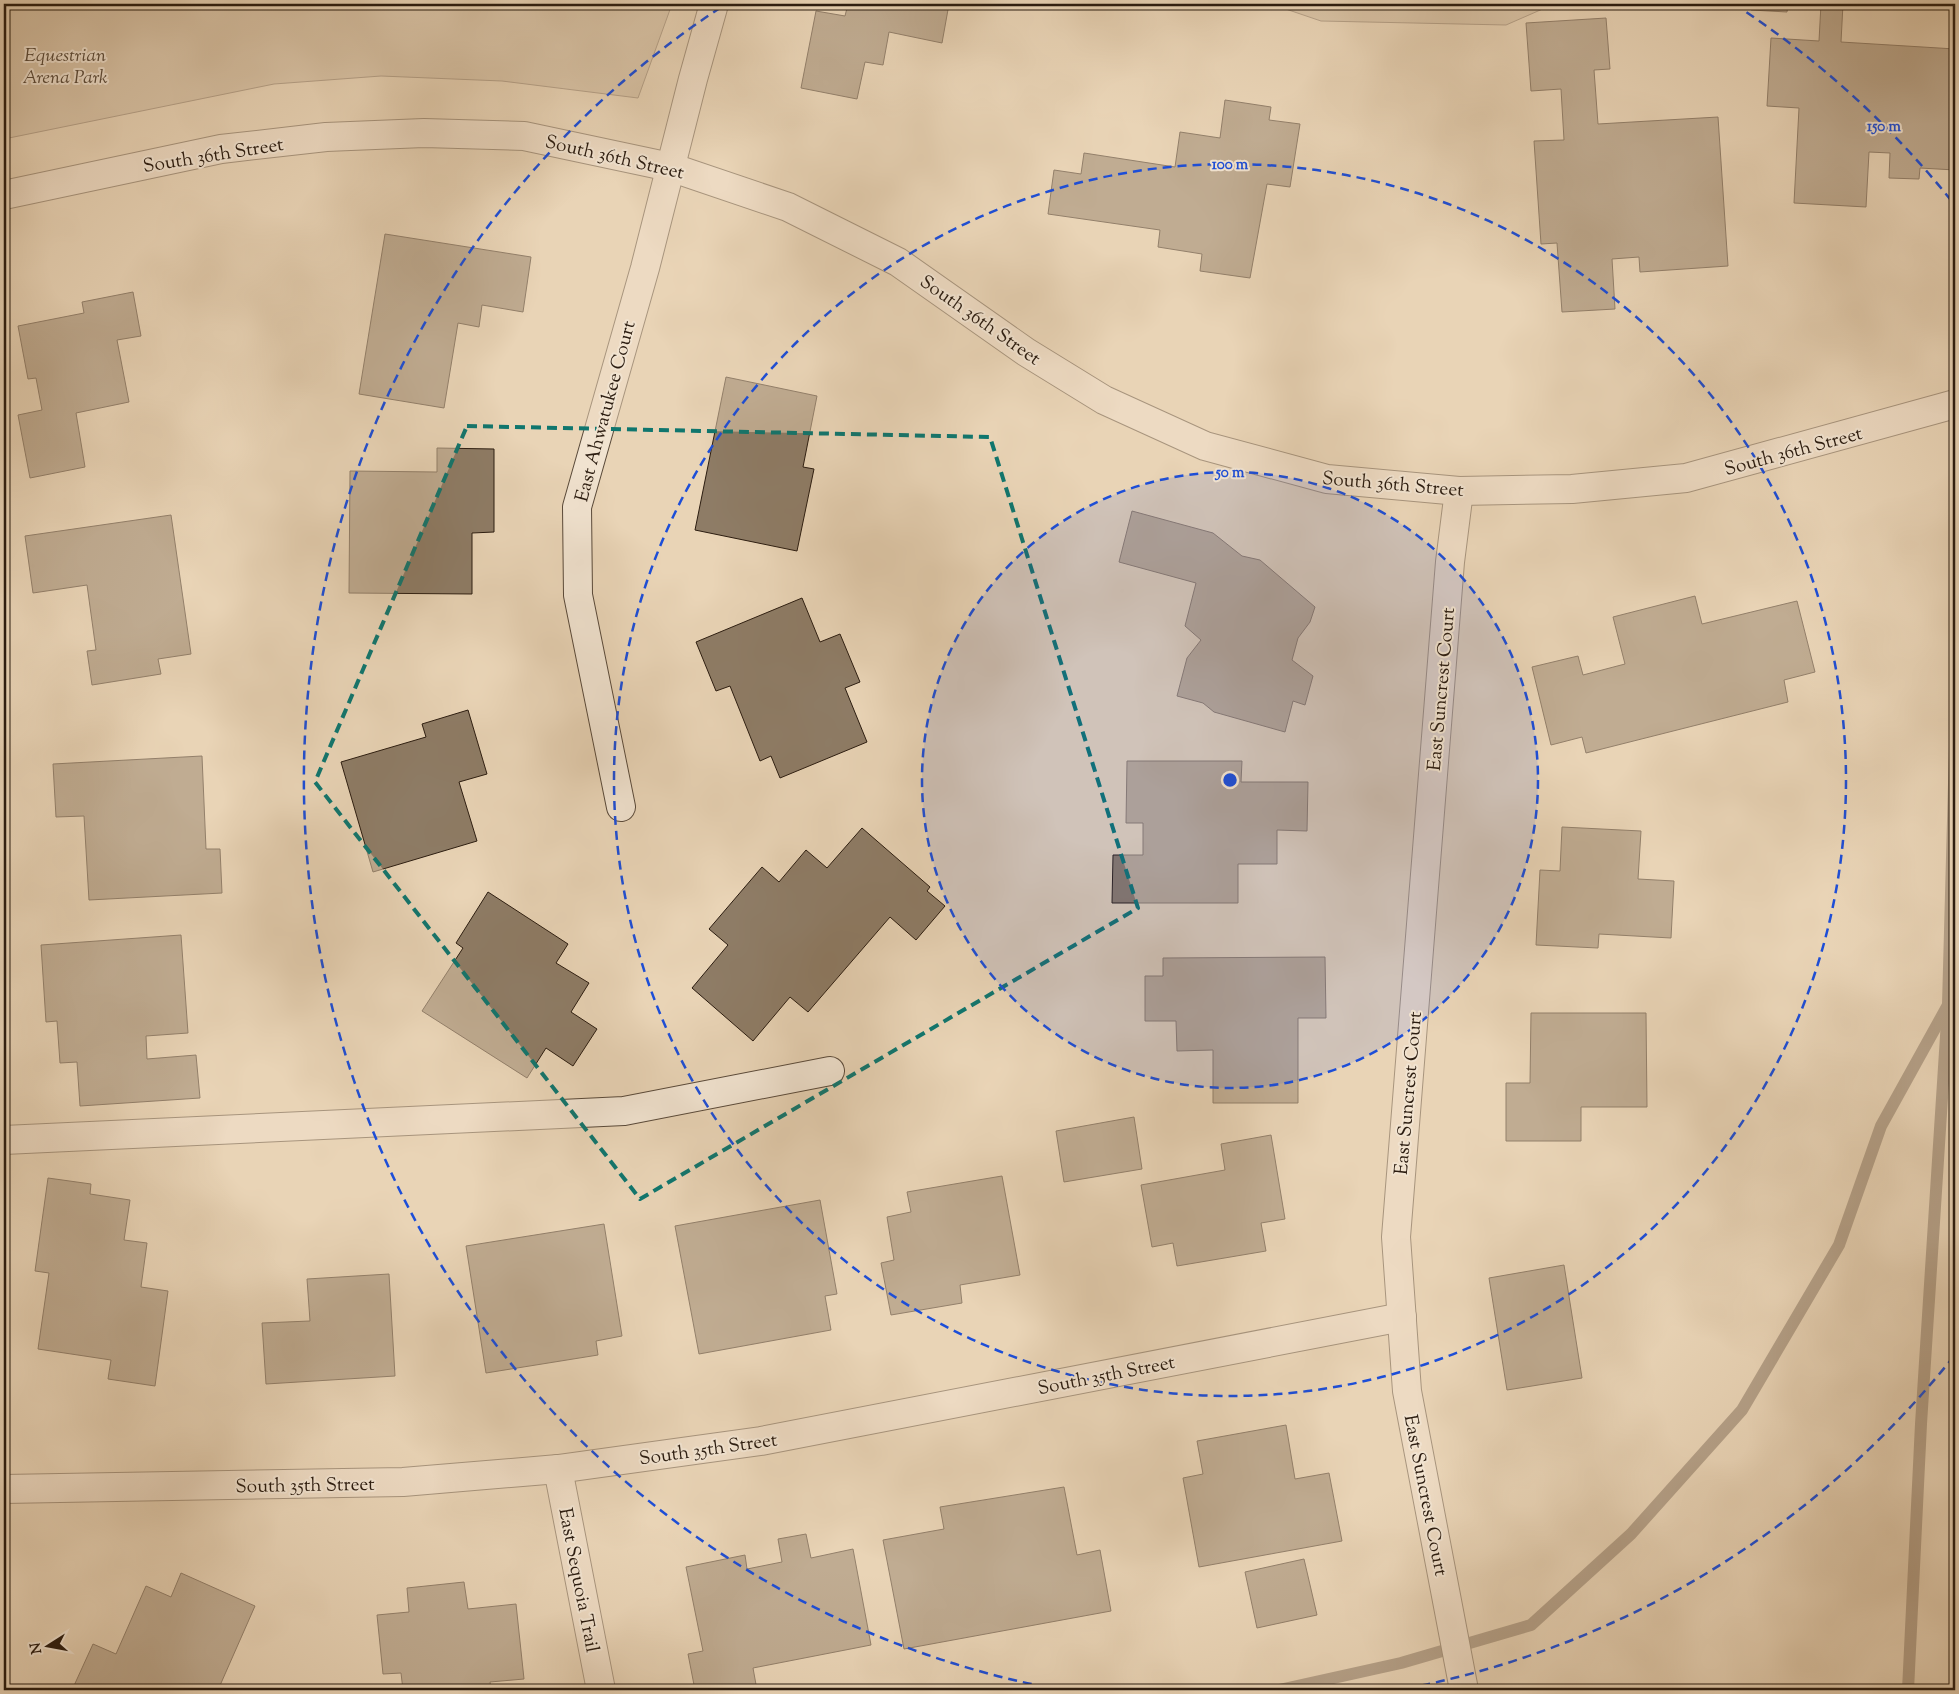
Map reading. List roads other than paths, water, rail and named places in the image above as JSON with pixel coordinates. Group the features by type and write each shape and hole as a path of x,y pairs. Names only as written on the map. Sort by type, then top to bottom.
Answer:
{"street":[{"name":"East Ahwatukee Court","path":"621,807 578,595 577,507 645,268 714,4"},
{"name":"South 36th Street","path":"4,195 212,151 326,136 424,133 524,136 670,167 788,207 898,262 1026,352 1104,400 1205,446 1327,479 1458,491 1572,489 1686,478 1912,418 1955,404"},
{"name":"East Suncrest Court","path":"1458,491 1449,572 1396,1237 1407,1391 1464,1690"},
{"path":"4,1140 624,1111 830,1071"},
{"name":"South 35th Street","path":"4,1489 403,1482 558,1469 762,1441 1402,1317"},
{"name":"East Sequoia Trail","path":"558,1469 602,1690"}],"waterway":[{"path":"1908,1690 1921,1424 1948,1005 1955,747"},
{"path":"1279,1690 1401,1663 1531,1625 1631,1534 1742,1410 1839,1245 1881,1126 1948,1005"}],"park label":[{"name":"Equestrian Arena Park","path":"65,65"}]}
